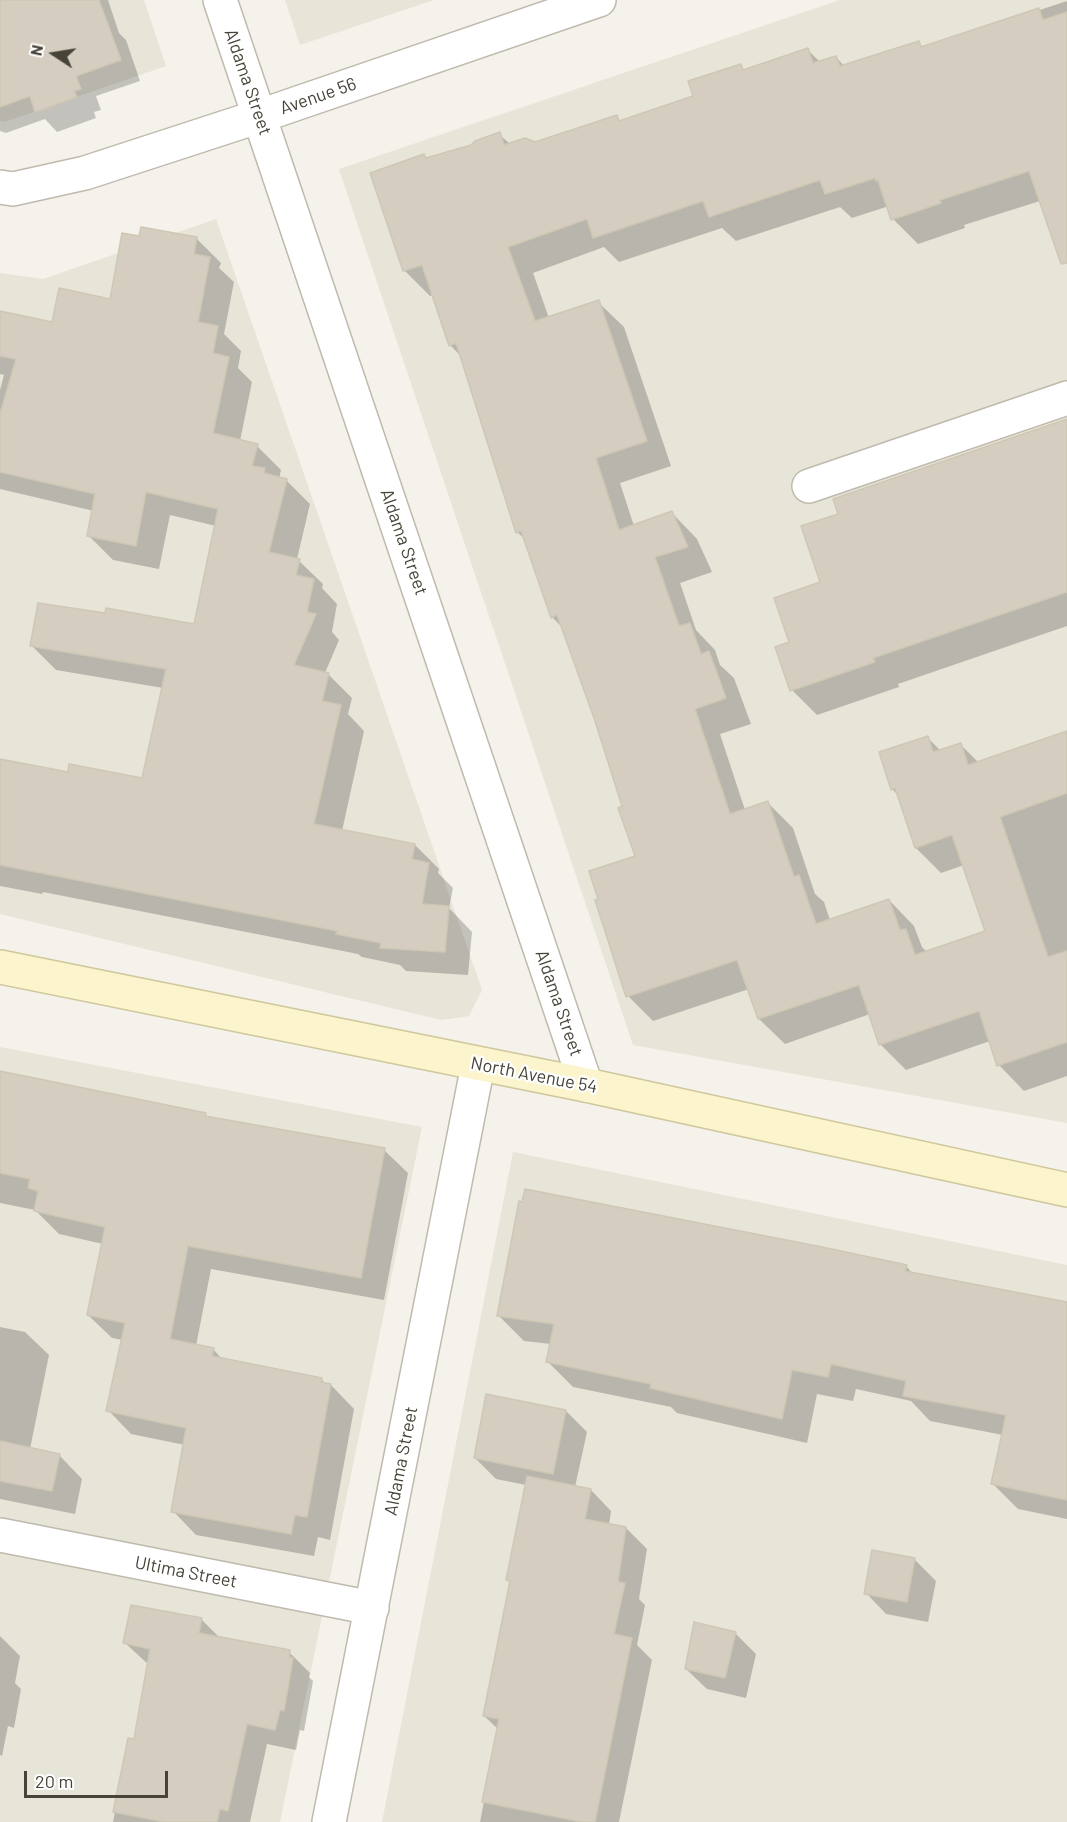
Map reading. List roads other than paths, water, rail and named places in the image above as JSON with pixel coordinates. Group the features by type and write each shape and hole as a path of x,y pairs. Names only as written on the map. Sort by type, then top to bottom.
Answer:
{"street":[{"name":"Aldama Street","path":"220,0 586,1085"},
{"name":"Avenue 56","path":"0,188 13,189 85,173 260,116 599,0"},
{"path":"809,486 1067,398"},
{"name":"North Avenue 54","path":"0,967 586,1085 1067,1190"},
{"name":"Aldama Street","path":"329,1822 478,1065"},
{"name":"Ultima Street","path":"0,1535 372,1608"}]}
